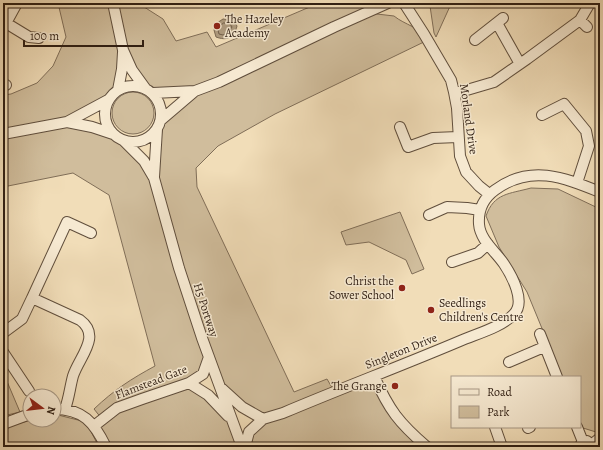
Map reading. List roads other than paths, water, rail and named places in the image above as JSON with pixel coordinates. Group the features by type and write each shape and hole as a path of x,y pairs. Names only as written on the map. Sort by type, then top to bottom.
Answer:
{"street":[{"path":"17,3 4,25 29,36 39,38"},
{"path":"113,3 122,47 132,70 158,99 161,105 159,125"},
{"path":"3,134 67,122 108,100 118,90 126,86 136,85 149,90 195,91 219,82 388,3"},
{"path":"334,27 368,18 404,3"},
{"name":"Morland Drive","path":"404,3 447,72 454,92 457,108 460,156 466,172 489,194"},
{"path":"454,92 460,92 494,82 580,20 590,3"},
{"path":"580,20 587,27"},
{"path":"475,40 500,21 520,64"},
{"path":"118,90 122,70 122,47"},
{"path":"67,122 92,127 113,134 124,141 133,143 143,141 151,136 159,125 195,91"},
{"path":"108,100 105,108 105,117 113,134"},
{"path":"542,115 564,104 586,131 589,146 577,183"},
{"name":"H5 Portway","path":"154,178 159,125"},
{"path":"400,127 408,147 434,138 458,137"},
{"name":"H5 Portway","path":"124,141 144,161 154,178 179,268 202,338 231,419 243,447"},
{"path":"429,215 447,207 480,210 489,194 503,184 520,176 542,174 559,177 600,192"},
{"name":"Singleton Drive","path":"243,447 249,432 263,419 374,376 503,323 515,314 519,302 516,287 505,265 488,244 479,225 480,210"},
{"path":"3,333 22,319 67,222 91,232"},
{"path":"452,262 478,253 488,244"},
{"path":"32,298 80,320 89,330 90,341 74,375 65,409 87,418 94,426 106,447"},
{"path":"540,334 557,376"},
{"path":"509,362 544,346"},
{"path":"3,352 27,388"},
{"name":"Flamstead Gate","path":"94,426 117,408 189,383 203,374 209,357"},
{"path":"374,376 386,403 394,416 426,447"},
{"path":"189,383 208,395 231,419"},
{"path":"219,386 242,408 263,419"},
{"path":"3,424 22,417"},
{"path":"578,428 586,445 600,438"},
{"path":"496,431 502,447"}],"water":[{"path":"223,19 233,20 237,26 230,38 224,39 216,37 214,30 217,23"}],"place":[{"name":"The Hazeley Academy","path":"217,26"},
{"name":"Christ the Sower School","path":"402,288"},
{"name":"Seedlings Children's Centre","path":"431,310"},
{"name":"The Grange","path":"395,386"}]}
